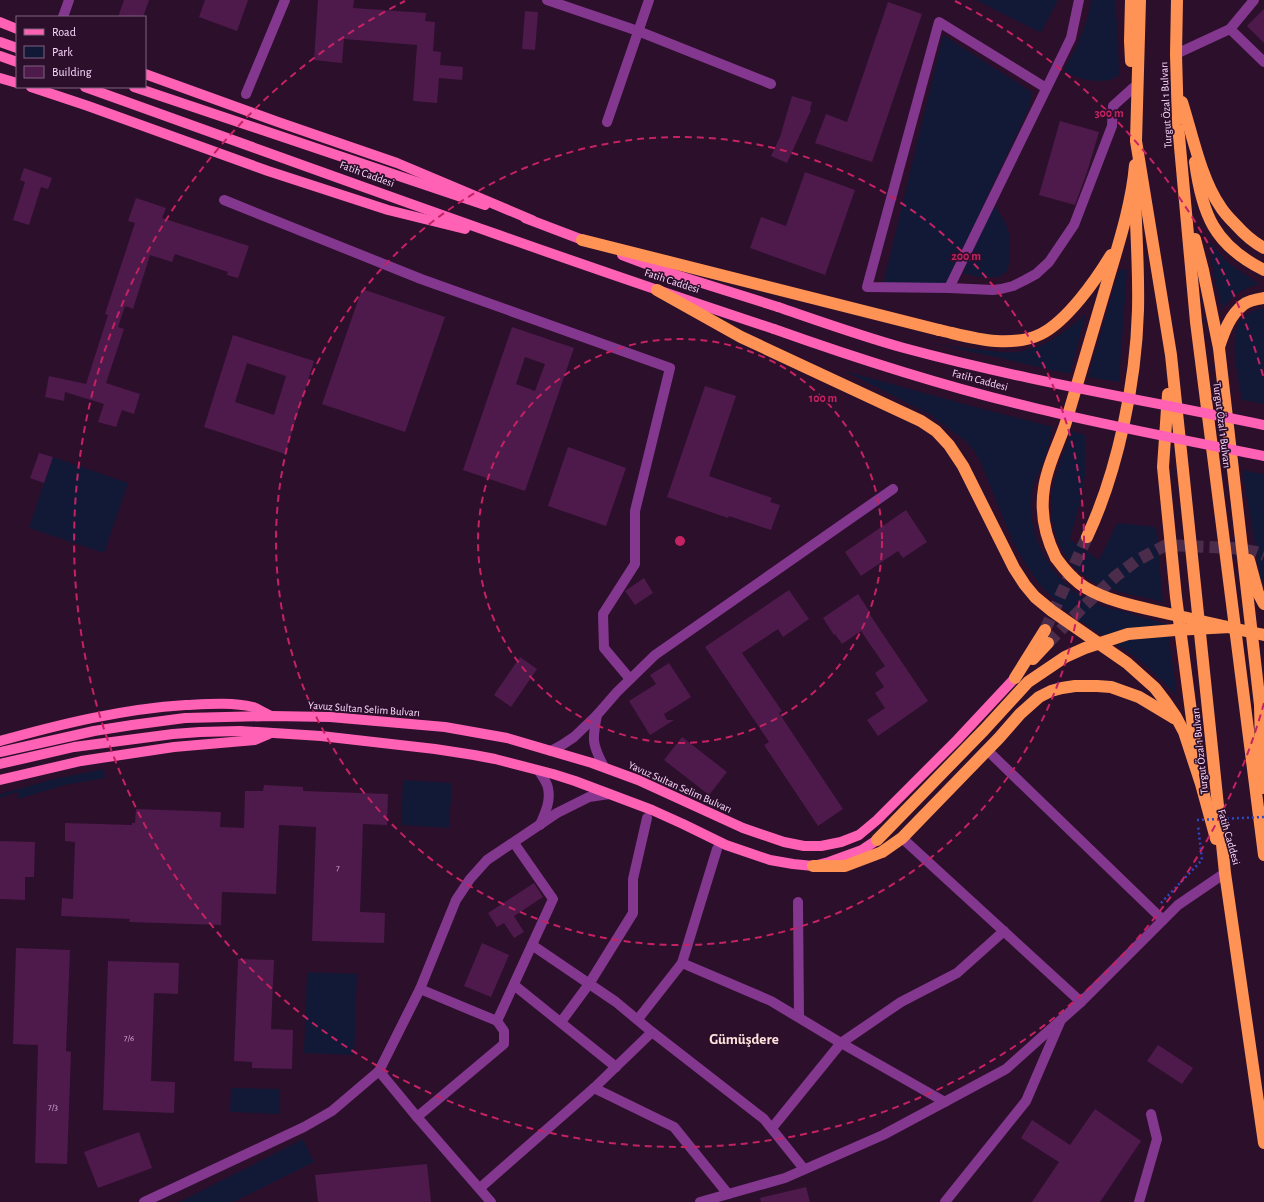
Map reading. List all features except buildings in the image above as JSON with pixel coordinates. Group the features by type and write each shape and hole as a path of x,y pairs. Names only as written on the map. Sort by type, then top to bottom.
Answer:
{"highway":[{"path":"1087,537 1095,521 1122,433 1132,374 1138,309 1134,179 1136,141 1130,41 1131,0"},
{"name":"Turgut Özal 1 Bulvarı","path":"1140,0 1136,141 1171,355 1226,873 1264,1143"},
{"name":"Turgut Özal 1 Bulvarı","path":"1177,0 1176,54 1178,125 1196,322 1264,851"},
{"path":"1177,84 1200,163 1219,205 1229,218 1249,238 1264,248"},
{"path":"1192,135 1198,179 1208,218 1220,236 1234,252 1264,270"},
{"path":"1134,179 1119,242 1083,368 1062,437 1048,469 1044,488 1043,516 1045,530 1049,544 1056,558 1065,570 1085,587 1096,593 1133,605 1264,635"},
{"name":"Turgut Özal 1 Bulvarı","path":"1186,201 1203,270 1219,348 1260,705 1264,855"},
{"path":"582,240 962,336 995,341 1027,339 1040,335 1053,327 1068,312 1103,268 1119,242"},
{"path":"657,290 741,337 921,421 936,431 949,445 963,466 1014,568 1025,585 1035,597 1052,611 1126,663 1155,688 1178,720 1184,732 1201,784"},
{"path":"1219,348 1225,329 1234,315 1243,305 1254,299 1264,298"},
{"name":"Turgut Özal 1 Bulvarı","path":"1171,355 1163,467 1176,596 1201,784"},
{"path":"1239,527 1258,593 1264,604"},
{"path":"877,840 984,730 1028,682 1066,657 1085,648 1128,634 1175,630 1230,628"},
{"path":"1015,678 1045,630"},
{"path":"1015,678 1048,643"},
{"path":"813,866 845,866 882,852 902,838 1020,714 1039,697 1062,688 1075,686 1111,687 1139,697 1178,720"},
{"name":"Fatih Caddesi","path":"1201,784 1226,873"}],"main road":[{"path":"0,22 16,28"},
{"path":"0,42 16,48"},
{"path":"0,56 16,62"},
{"path":"146,74 397,163 532,220"},
{"path":"0,78 16,83"},
{"path":"34,88 268,170 388,210 523,244"},
{"name":"Fatih Caddesi","path":"88,88 523,244 842,353 940,383 1040,409 1123,428 1264,456"},
{"name":"Fatih Caddesi","path":"137,88 532,220 670,273 903,348 1039,380 1264,425"},
{"name":"Yavuz Sultan Selim Bulvarı","path":"0,752 94,731 185,718 271,716 330,717 445,727 507,738 604,767 652,786 743,828 784,842 804,846 821,846 841,842 859,835 877,820 957,740 1015,678"},
{"path":"0,741 89,718 127,711 162,707 201,704 233,705 254,708 271,716"},
{"path":"0,764 74,747 150,736 240,731 349,739 435,749 495,759 575,781 652,810 726,845 770,860 813,866 862,850 877,840"},
{"path":"0,780 81,761 174,748 255,740 271,733"}],"street":[{"path":"63,16 69,0"},
{"path":"246,94 285,0"},
{"path":"606,122 649,0"},
{"path":"949,288 1071,38 1079,0"},
{"path":"1176,54 1230,29 1254,0"},
{"path":"553,1 638,31 771,84"},
{"path":"1046,88 939,22 867,287 993,290 1013,286 1036,274 1049,262 1074,225 1112,126 1113,106 1133,88"},
{"path":"1230,29 1264,62"},
{"path":"224,200 421,279 670,368 635,511 635,564 603,614 604,648 630,679"},
{"path":"551,751 562,746 574,737 655,655 893,489"},
{"path":"597,715 593,733 594,748 604,767"},
{"path":"987,750 1163,920"},
{"path":"539,771 548,787 549,797 548,807 540,825"},
{"path":"144,1202 304,1127 332,1111 379,1071 420,989 456,900 470,879 487,860 557,813 589,797 609,794"},
{"path":"560,1022 589,984 633,913 633,879 647,818"},
{"path":"902,838 1081,1002"},
{"path":"497,1021 553,899 514,843"},
{"path":"638,1019 682,963 717,850"},
{"path":"700,1202 785,1178 882,1135 1006,1069 1081,1002 1178,905 1226,873"},
{"path":"798,902 799,1017"},
{"path":"772,1128 841,1043 901,1002 957,973 1004,931"},
{"path":"532,944 616,1002 652,1032 764,1118 804,1169"},
{"path":"682,963 771,1001 945,1102"},
{"path":"514,985 616,1067"},
{"path":"417,1118 504,1044 504,1031 497,1021 420,989"},
{"path":"945,1202 1026,1101 1062,1018"},
{"path":"480,1188 594,1088 652,1032"},
{"path":"379,1071 417,1118 491,1202"},
{"path":"594,1088 674,1127 728,1194"},
{"path":"1139,1202 1157,1139 1151,1114"}],"path":[{"path":"1153,911 1202,860 1197,820 1264,817"}],"green space":[{"path":"976,0 1058,0 1041,33"},
{"path":"1091,0 1115,0 1119,75 1106,81 1084,79 1064,71 1082,33 1088,16"},
{"path":"943,35 1032,92 1030,106 946,284 882,289"},
{"path":"994,205 1004,220 1010,235 1009,264 1007,271 999,277 978,277 963,273"},
{"path":"1209,241 1227,262 1259,284 1238,293 1222,309 1214,277"},
{"path":"1122,269 1127,270 1119,382 1088,377 1118,273"},
{"path":"1264,307 1264,404 1242,400 1235,358 1235,335 1244,316"},
{"path":"1086,314 1070,374 936,344 1002,352 1021,351 1048,342 1064,332"},
{"path":"845,371 1053,427 1050,442 1032,493 1031,510 1033,526 1045,558 1066,584 1079,595 1101,606 1167,624 1177,696 1151,670 1134,656 1076,618 1061,606 1040,585 1023,560 1012,540 981,463 973,449 964,440 929,414"},
{"path":"1072,431 1085,435 1085,476 1070,539 1099,560 1117,523 1156,527 1163,602 1107,588 1094,582 1083,575 1065,554 1054,529 1051,502 1056,475"},
{"path":"53,457 128,483 104,553 29,528"},
{"path":"1242,470 1264,474 1264,585 1261,580"},
{"path":"104,769 105,778 65,785 18,799 17,792 0,798 0,794 54,779"},
{"path":"403,780 452,783 449,828 401,825"},
{"path":"307,972 357,974 354,1055 304,1053"},
{"path":"231,1088 280,1089 279,1114 230,1112"},
{"path":"303,1139 314,1162 233,1202 179,1202"}],"tunnel":[{"path":"1045,630 1087,537"},
{"path":"1048,643 1116,576 1136,561 1166,545 1233,548 1264,555"}],"district":[{"name":"Gümüşdere","path":"744,1039"}]}
